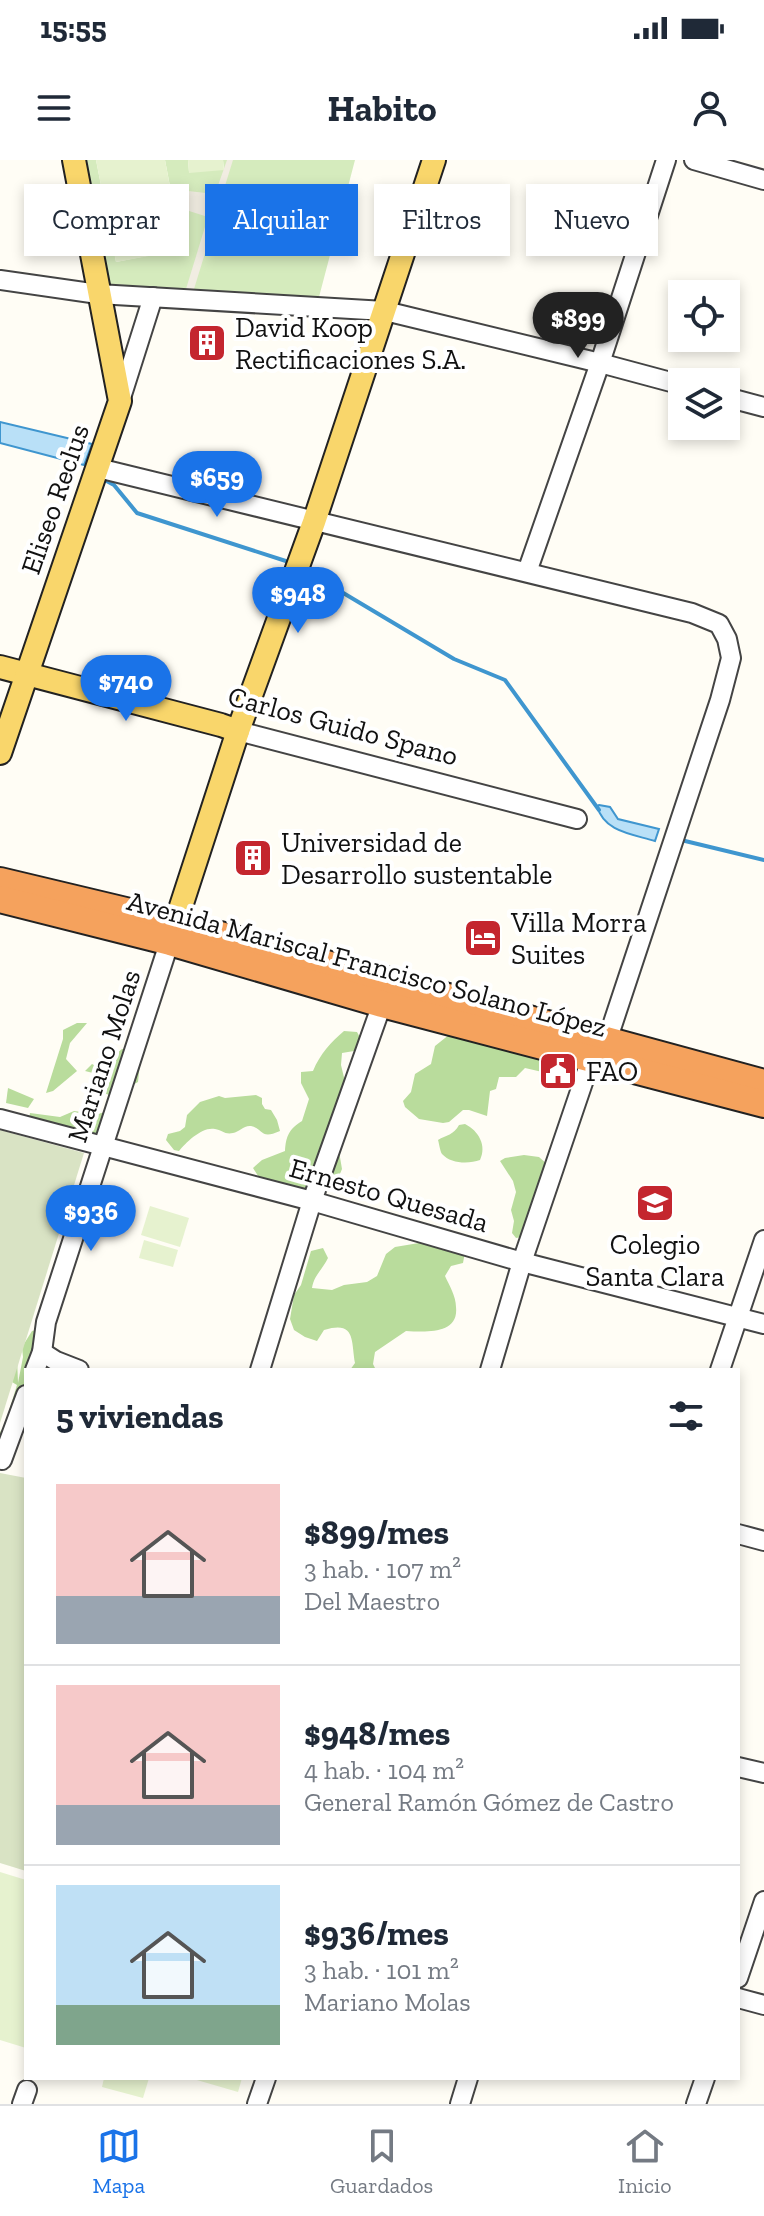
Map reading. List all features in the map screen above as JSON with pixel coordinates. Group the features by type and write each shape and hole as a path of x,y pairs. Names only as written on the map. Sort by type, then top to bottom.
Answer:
{"highway":[{"name":"Avenida Mariscal Francisco Solano López","path":"0,881 173,933 599,1050 764,1104"},
{"name":"Avenida Mariscal Francisco Solano López","path":"0,899 173,933 382,1004 764,1083"}],"main road":[{"name":"Eliseo Reclus","path":"0,753 120,401 74,160"},
{"path":"173,933 238,731 314,522 434,160"},
{"name":"Carlos Guido Spano","path":"0,667 238,731"}],"street":[{"path":"527,572 666,160"},
{"path":"694,160 764,180"},
{"path":"0,280 98,294 385,311 668,381"},
{"name":"Eliseo Reclus","path":"120,401 153,297"},
{"path":"740,401 764,407"},
{"path":"100,463 129,476 692,613 719,624 727,639 731,658 720,700 522,1262 491,1368"},
{"name":"Carlos Guido Spano","path":"238,731 577,819"},
{"name":"Mariano Molas","path":"36,1368 42,1352 46,1322 173,933"},
{"path":"261,1368 312,1201 382,1004"},
{"name":"Ernesto Quesada","path":"0,1119 312,1201 522,1262 764,1324"},
{"path":"721,1368 764,1240"},
{"path":"42,1352 74,1368"},
{"path":"2,1460 24,1400"},
{"path":"740,1535 764,1541"},
{"path":"740,1767 764,1773"},
{"path":"740,1972 764,1901"},
{"path":"740,1999 764,2005"},
{"path":"264,2103 266,2080"},
{"path":"460,2104 467,2080"},
{"path":"696,2104 704,2080"}],"green space":[{"path":"85,160 96,160 101,184 89,184"},
{"path":"96,160 165,160 170,184 101,184"},
{"path":"165,160 188,160 189,172 224,169 223,160 355,160 349,184 205,184 205,256 330,256 319,297 110,284 106,281 102,256 115,256 116,262 146,256 189,256 189,184 170,184"},
{"path":"188,160 223,160 224,170 189,173"},
{"path":"115,256 149,256 116,262"},
{"path":"77,1023 87,1023 70,1043 66,1059 77,1071 53,1091 46,1093 63,1030"},
{"path":"344,1031 357,1032 363,1043 354,1051 342,1053 341,1065 347,1090 336,1134 342,1169 337,1181 308,1188 260,1179 253,1168 262,1160 285,1151 289,1133 302,1121 309,1099 301,1083 301,1072 313,1071 326,1049"},
{"path":"450,1034 565,1061 563,1067 551,1074 525,1068 516,1077 499,1077 496,1089 490,1091 487,1116 463,1110 449,1122 419,1119 405,1107 403,1101 411,1092 415,1074 431,1064 435,1046"},
{"path":"122,1049 135,1049 141,1054 138,1082 116,1100 107,1094 90,1093 105,1084 106,1078 97,1080 93,1073 85,1071 92,1064 111,1074 116,1054"},
{"path":"8,1088 34,1099 28,1108 6,1103"},
{"path":"256,1095 262,1098 265,1109 271,1110 280,1131 265,1134 248,1126 230,1133 210,1129 195,1136 179,1151 174,1150 166,1140 168,1134 185,1127 187,1115 200,1102 219,1096"},
{"path":"115,1110 113,1121 99,1130 95,1150 78,1149 73,1140 29,1119 30,1113 60,1117 74,1111 97,1114"},
{"path":"465,1124 480,1139 483,1149 480,1160 455,1161 441,1153 438,1140"},
{"path":"0,1130 84,1153 0,1423"},
{"path":"524,1155 539,1157 548,1165 522,1237 516,1238 512,1233 514,1221 511,1210 516,1192 500,1161"},
{"path":"150,1206 189,1218 180,1247 141,1235"},
{"path":"144,1240 178,1250 173,1267 139,1258"},
{"path":"431,1243 465,1252 463,1263 451,1266 445,1276 456,1307 452,1323 439,1330 406,1331 375,1352 375,1368 351,1368 355,1363 352,1340 347,1330 324,1330 317,1341 294,1330 290,1319 294,1295 301,1285 311,1251 323,1248 328,1258 312,1288 332,1290 367,1282 377,1276 386,1254 395,1247"},
{"path":"40,1329 32,1368 24,1368 24,1414 0,1456 0,1432 17,1385 0,1375 17,1358 18,1383 22,1347 32,1331"},
{"path":"0,1473 24,1478 24,1870 0,1863"},
{"path":"0,1872 24,1879 24,2047 0,2040"},
{"path":"104,2080 148,2080 143,2098 102,2087"},
{"path":"197,2080 241,2080 238,2092"}],"shaded area":[{"path":"227,160 233,160 226,184 219,184"},
{"path":"189,191 205,193 205,216 189,211"},
{"path":"205,227 205,253 194,289 186,289"}],"water":[{"path":"0,422 92,444 84,465 0,443"},
{"path":"599,805 610,807 618,819 659,829 655,841 612,827 601,815"}],"waterway":[{"path":"103,479 114,485 137,513 292,563"},
{"path":"303,569 454,659 505,680 599,810"},
{"path":"681,840 764,860"}],"place":[{"name":"David Koop Rectificaciones S.A.","path":"207,343"},
{"name":"Universidad de Desarrollo sustentable","path":"253,858"},
{"name":"Villa Morra Suites","path":"483,938"},
{"name":"FAO","path":"558,1071"},
{"name":"Colegio Santa Clara","path":"655,1203"}]}
